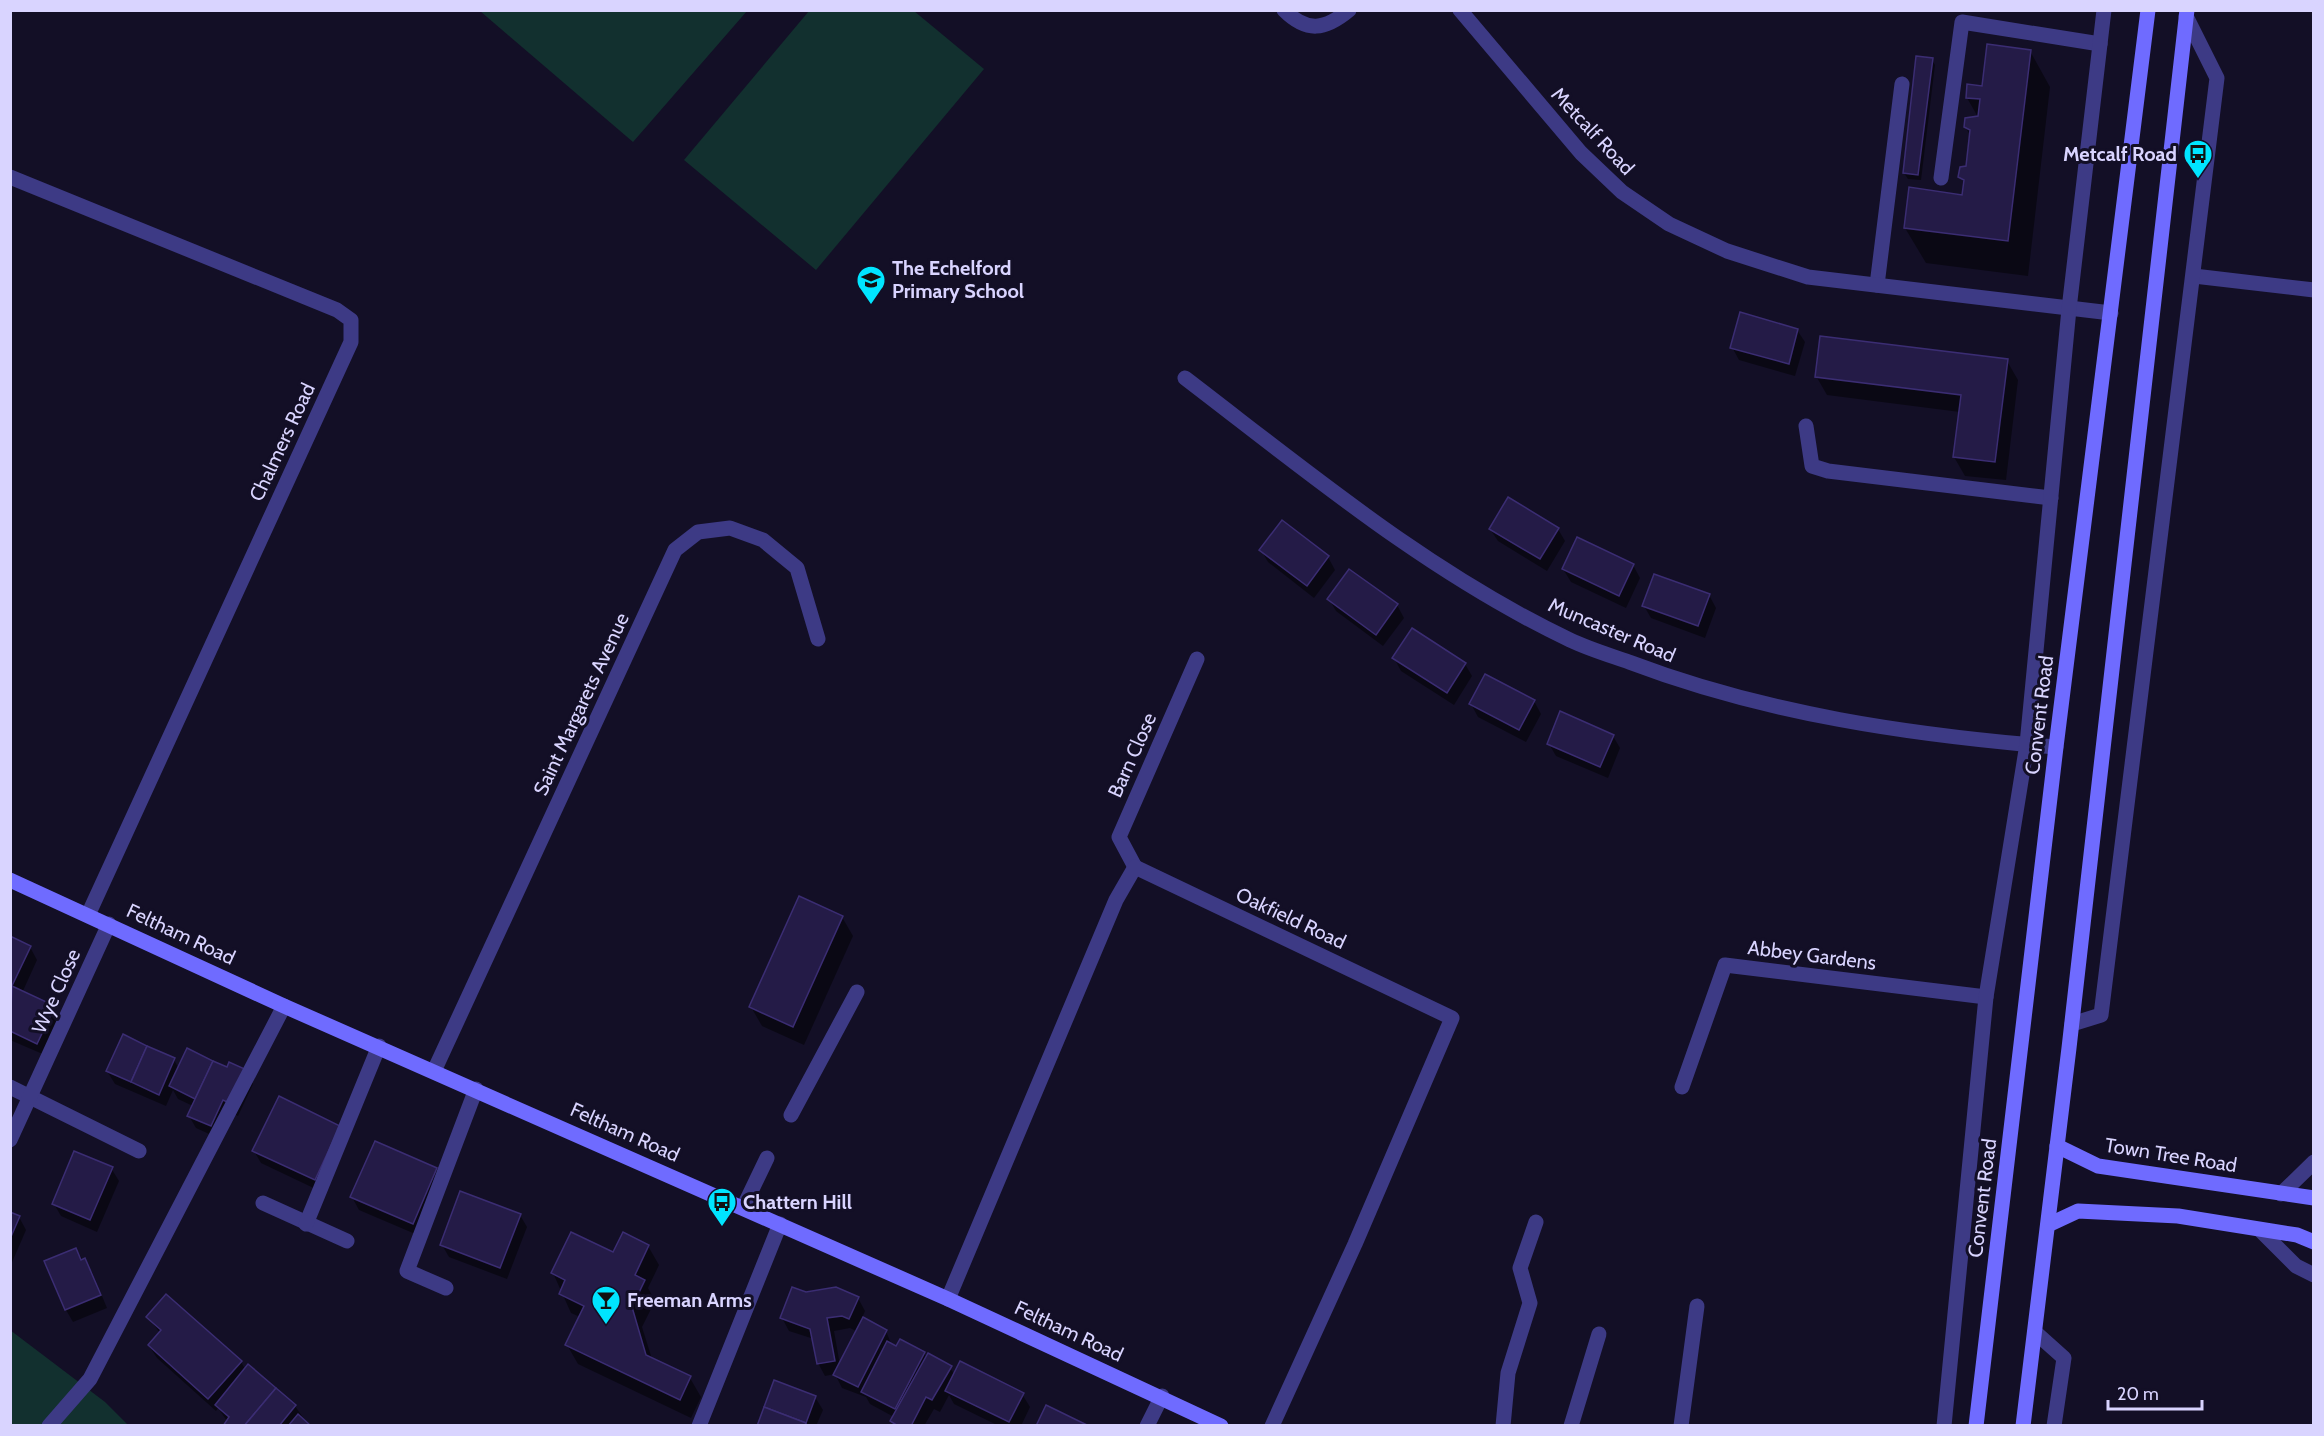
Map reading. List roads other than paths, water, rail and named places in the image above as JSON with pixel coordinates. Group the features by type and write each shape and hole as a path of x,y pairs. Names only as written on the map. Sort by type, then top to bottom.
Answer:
{"main road":[{"name":"Convent Road","path":"1976,1425 2056,747 2148,10"},
{"path":"2023,1425 2072,1024 2184,12"},
{"name":"Feltham Road","path":"10,880 284,1006 948,1299 1221,1425"},
{"name":"Town Tree Road","path":"2057,1146 2098,1166 2313,1198"},
{"path":"2048,1225 2078,1211 2178,1216 2297,1235 2313,1242"}],"street":[{"path":"1284,10 1298,24 1320,27 1349,10"},
{"name":"Metcalf Road","path":"1460,10 1581,153 1623,192 1669,224 1727,251 1808,277 2111,313"},
{"name":"Convent Road","path":"1944,1425 1986,998 2027,744 2069,309 2104,10"},
{"path":"2072,1024 2101,1015 2217,78 2184,12"},
{"path":"1941,178 1962,22 2100,44"},
{"path":"1877,285 1902,84"},
{"name":"Chalmers Road","path":"10,177 338,310 351,320 351,342 88,915"},
{"path":"2194,276 2313,290"},
{"name":"Muncaster Road","path":"1185,378 1365,516 1469,585 1571,640 1691,686 1796,713 1895,729 2056,747"},
{"path":"1806,426 1812,466 1828,471 2051,498"},
{"name":"Saint Margarets Avenue","path":"434,1071 675,550 698,532 730,528 763,540 797,568 818,639"},
{"name":"Barn Close","path":"1135,867 1119,837 1197,659"},
{"path":"948,1299 1116,900 1135,867"},
{"name":"Oakfield Road","path":"1135,867 1452,1018 1355,1244 1272,1425"},
{"name":"Wye Close","path":"10,1140 109,924"},
{"name":"Abbey Gardens","path":"1682,1086 1725,965 1986,998"},
{"path":"791,1115 857,992"},
{"path":"49,1425 90,1379 284,1006"},
{"path":"306,1224 379,1046"},
{"path":"10,1087 139,1151"},
{"path":"446,1288 407,1271 476,1089"},
{"path":"743,1208 767,1158"},
{"path":"2281,1194 2313,1162"},
{"path":"263,1203 347,1241"},
{"path":"1503,1425 1508,1373 1530,1303 1520,1269 1536,1222"},
{"path":"699,1425 780,1224"},
{"path":"2260,1230 2296,1266 2313,1275"},
{"path":"1681,1425 1697,1306"},
{"path":"2035,1332 2064,1359 2054,1425"},
{"path":"1571,1425 1599,1334"},
{"path":"1147,1425 1162,1396"}],"place":[{"name":"Metcalf Road","path":"2198,180"},
{"name":"The Echelford Primary School","path":"871,306"},
{"name":"Chattern Hill","path":"722,1228"},
{"name":"Freeman Arms","path":"606,1326"}]}
